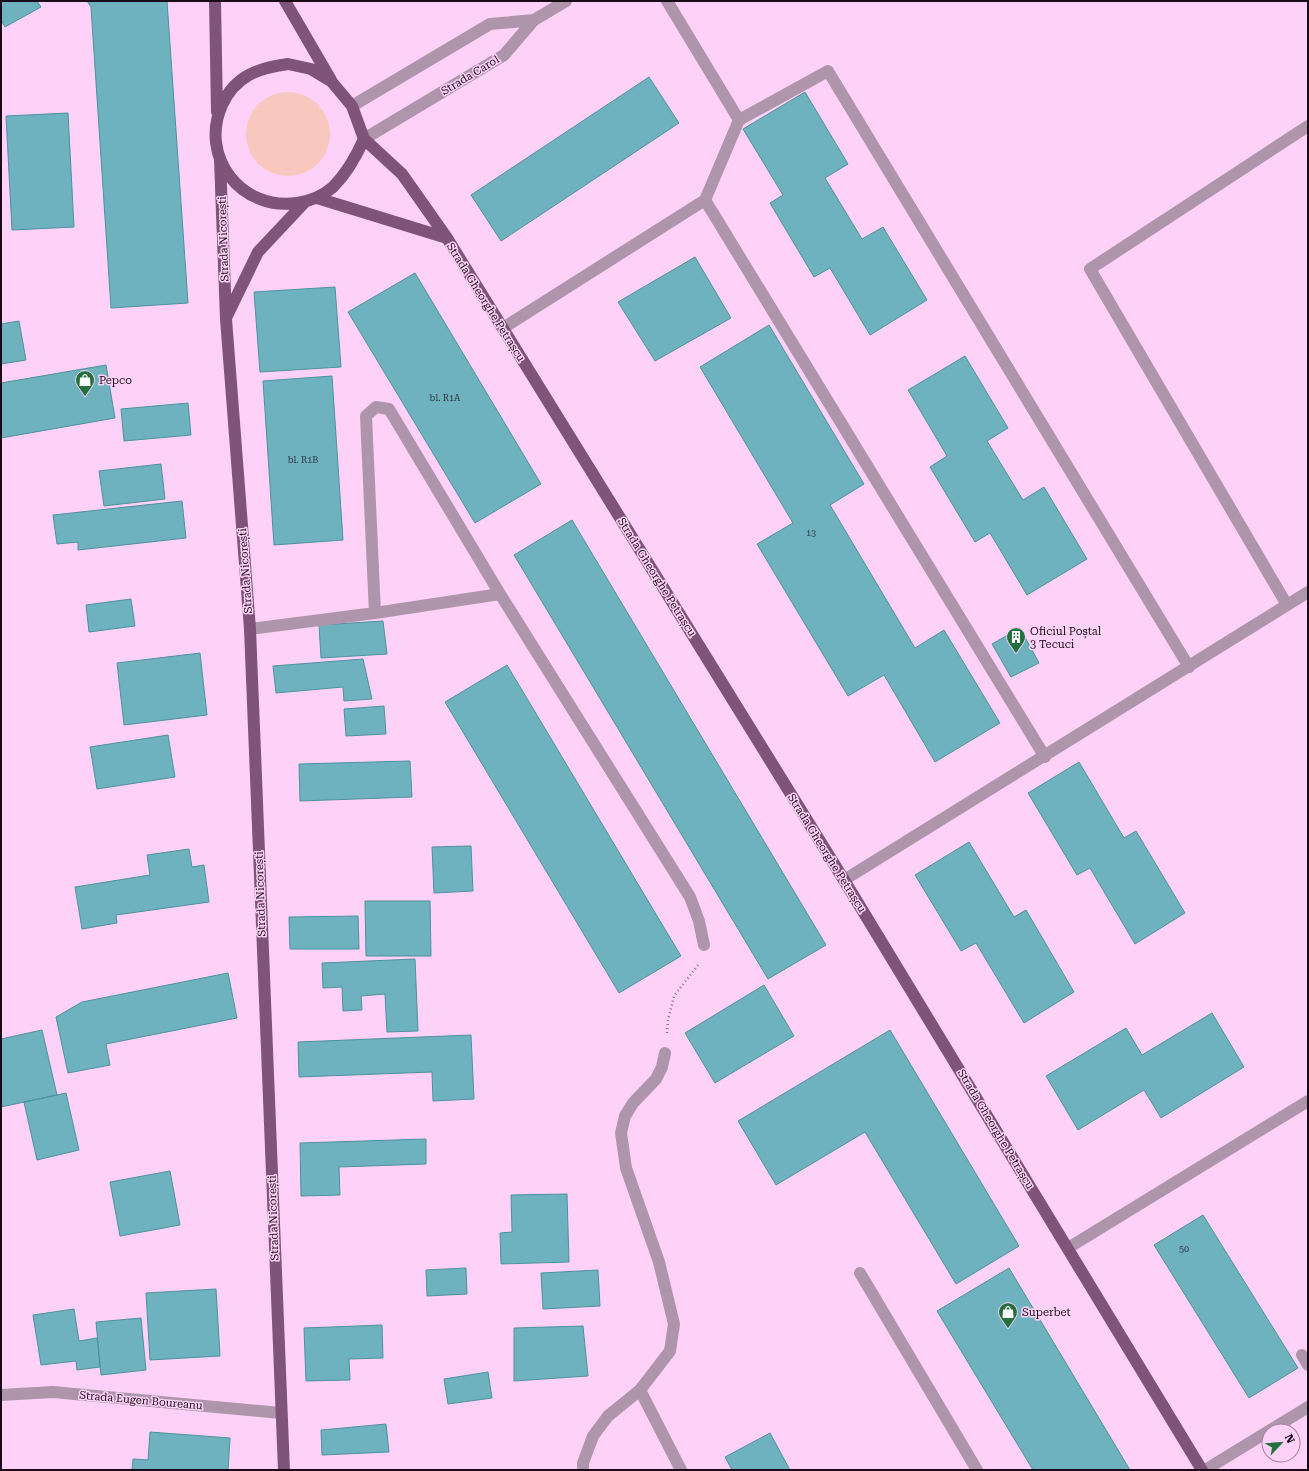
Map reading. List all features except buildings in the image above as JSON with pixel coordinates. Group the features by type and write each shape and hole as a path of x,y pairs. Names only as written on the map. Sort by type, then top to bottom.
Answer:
{"main road":[{"path":"215,1 217,117 215,138 220,160 230,178 245,192 264,201 284,205 311,200 332,188 348,168 364,139 352,106 331,81 285,1"},
{"path":"217,117 227,95 243,78 265,67 288,64 311,68 331,81"},
{"name":"Strada Gheorghe Petrașcu","path":"364,139 402,174 447,238 844,880 1202,1470"},
{"name":"Strada Nicorești","path":"220,160 226,319 250,629 284,1470"},
{"name":"Strada Gheorghe Petrașcu","path":"311,200 447,238"},
{"name":"Strada Nicorești","path":"226,319 258,252 311,200"}],"street":[{"name":"Strada Carol","path":"364,139 504,54 534,20 566,1"},
{"path":"668,1 739,120"},
{"path":"352,106 490,24 534,20"},
{"path":"503,328 705,200 739,120 828,71 1189,667"},
{"path":"1287,605 1090,269 1308,126"},
{"path":"705,200 1045,757"},
{"path":"375,613 366,416 376,407 389,409 500,594 690,897 698,920 704,945"},
{"path":"844,880 1045,757 1308,592"},
{"path":"250,629 375,613 500,594"},
{"path":"583,1470 583,1463 593,1436 608,1416 640,1390 670,1351 674,1324 659,1262 626,1168 621,1133 625,1116 633,1103 656,1079 662,1067 665,1053"},
{"path":"1068,1248 1308,1101"},
{"path":"860,1273 977,1470"},
{"path":"640,1390 681,1470"},
{"name":"Strada Eugen Boureanu","path":"1,1395 53,1392 281,1413"},
{"path":"1205,1470 1308,1407"}],"path":[{"path":"665,1053 668,1020 674,996 698,965 704,945"}],"shaded area":[{"path":"288,92 304,95 318,104 327,118 330,134 327,150 318,164 304,173 288,176 272,173 258,164 249,150 246,134 249,118 258,104 272,95"}],"place":[{"name":"Pepco","path":"85,397"},
{"name":"Oficiul Poștal 3 Tecuci","path":"1016,654"},
{"name":"Superbet","path":"1008,1329"}]}
